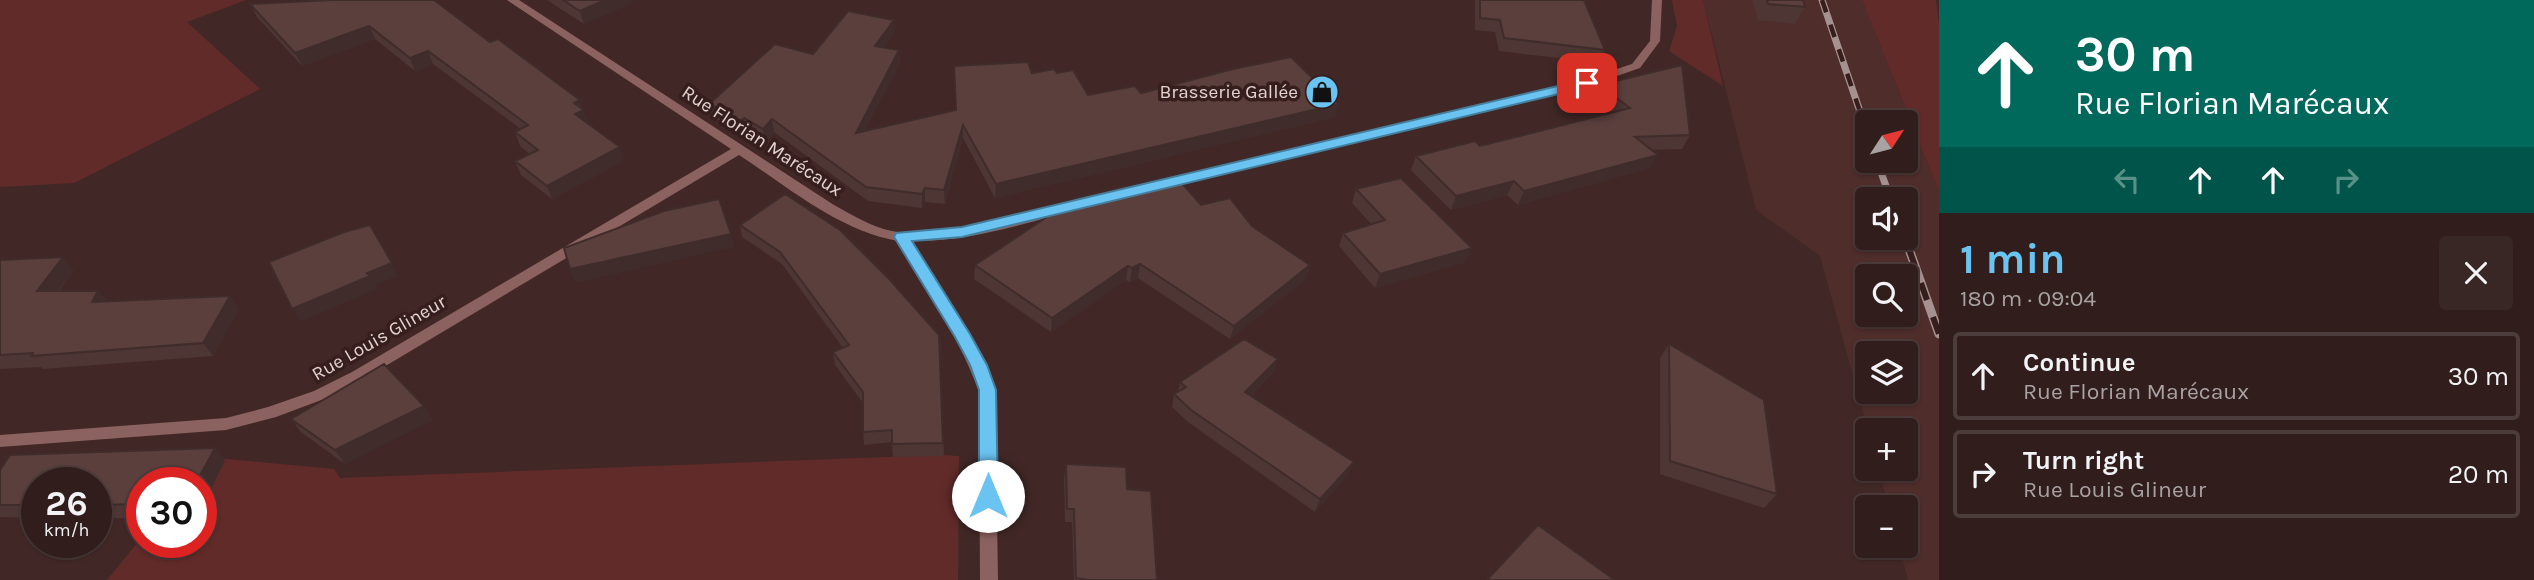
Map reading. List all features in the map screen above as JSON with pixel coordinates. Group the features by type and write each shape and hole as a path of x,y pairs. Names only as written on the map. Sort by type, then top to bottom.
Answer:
{"street":[{"name":"Rue Florian Marécaux","path":"512,0 738,149 850,219 902,237"},
{"path":"1152,187 1587,83 1636,66 1655,41 1657,0"},
{"name":"Rue Louis Glineur","path":"0,442 226,424 270,413 319,395 357,376 738,149"},
{"path":"989,580 987,390 979,365 962,334 902,237 962,232 1084,203"}],"shaded area":[{"path":"0,0 246,0 187,22 260,89 74,183 0,187"},
{"path":"1672,0 1703,0 1723,86 1669,51 1677,26"},
{"path":"1703,0 1862,0 1906,110 1855,110 1855,173 1918,173 1918,140 1939,192 1939,580 1908,580 1902,558 1918,558 1918,495 1886,495 1881,481 1918,481 1918,418 1865,418 1861,404 1918,404 1918,341 1855,341 1855,383 1820,256 1756,210"},
{"path":"1862,0 1936,0 1939,24 1939,192 1918,140 1918,110 1906,110"},
{"path":"959,456 958,580 107,580 126,557 217,558 217,467 205,467 207,457 334,469 340,478"}],"building":[{"path":"332,0 434,0 490,42 498,39 580,100 574,103 584,110 575,114 620,147 547,186 515,161 538,150 515,132 528,125 428,51 410,58 369,26 295,53 250,4"},
{"path":"563,0 605,0 580,11"},
{"path":"1480,0 1584,0 1605,50 1504,38 1500,20 1480,18"},
{"path":"1767,0 1803,0 1805,7 1768,4"},
{"path":"848,11 894,20 875,46 899,50 856,133 956,110 954,66 1028,62 1032,73 1054,69 1057,73 1073,70 1088,95 1135,86 1141,93 1291,57 1339,104 996,184 963,125 944,190 925,188 922,194 866,187 772,119 763,129 709,104 775,44 813,54"},
{"path":"1682,65 1690,135 1635,137 1658,155 1524,191 1514,181 1456,196 1416,156 1475,141 1480,146 1630,108 1599,85"},
{"path":"1175,175 1201,205 1230,198 1252,226 1310,265 1234,326 1140,264 1132,268 1128,266 1052,318 975,265 1075,198"},
{"path":"1401,178 1472,248 1380,274 1343,233 1385,220 1356,189"},
{"path":"785,194 840,230 891,281 939,335 943,443 892,444 892,430 863,432 863,392 833,352 849,345 780,252 740,225"},
{"path":"719,199 731,234 570,269 564,248 664,211"},
{"path":"370,225 392,263 367,273 370,276 292,309 269,262 344,232"},
{"path":"63,257 37,291 98,291 92,302 230,296 203,343 31,356 33,353 0,355 0,260"},
{"path":"1244,339 1278,359 1245,392 1354,462 1320,499 1191,410 1174,394 1186,387 1180,382"},
{"path":"1669,344 1764,400 1777,494 1670,461"},
{"path":"384,364 424,406 335,450 291,419"},
{"path":"215,448 205,467 126,467 126,504 112,505 112,467 21,467 21,505 0,505 0,470 10,455"},
{"path":"1066,464 1126,467 1127,489 1151,491 1157,580 1076,578 1074,509 1067,509"},
{"path":"1538,525 1615,580 1487,580"}],"railway":[{"path":"1822,0 1860,110"},
{"path":"1881,173 1886,187"},
{"path":"1909,250 1939,334"}],"place":[{"name":"Brasserie Gallée","path":"1322,92"}],"route":[{"path":"988,496 987,390 979,365 902,237 962,232 1587,83"}]}
